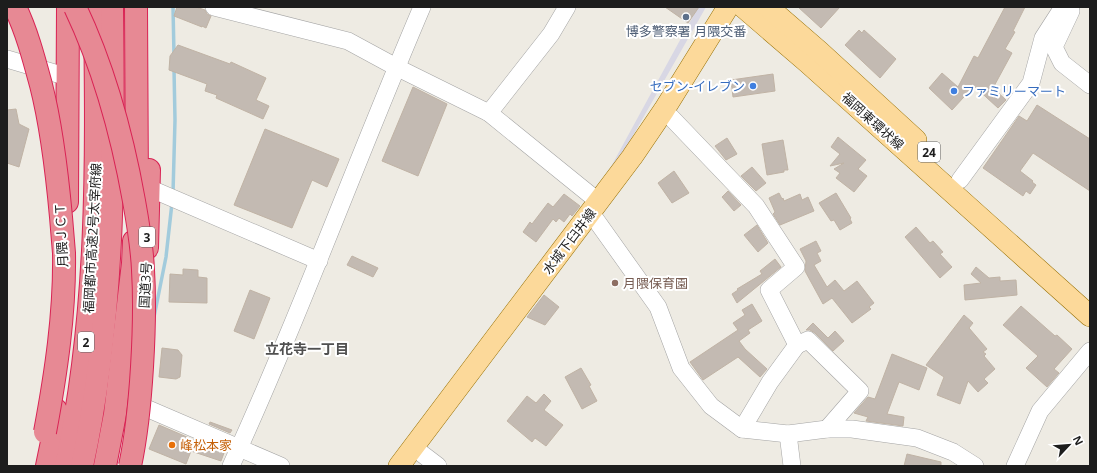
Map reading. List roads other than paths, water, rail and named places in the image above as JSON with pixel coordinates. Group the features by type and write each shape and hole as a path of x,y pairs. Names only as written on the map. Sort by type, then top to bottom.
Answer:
{"highway":[{"name":"月隈ＪＣＴ","path":"15,7 32,53 47,110 58,178 64,253 63,294 54,383 38,466"},
{"path":"47,466 53,437 67,305 68,7"},
{"path":"75,7 102,72 110,98 130,178 139,228 143,268 143,337 138,415 129,466"},
{"name":"福岡都市高速2号太宰府線","path":"82,466 98,382 107,298 103,217 96,184 95,7"},
{"name":"福岡都市高速2号太宰府線","path":"66,466 82,382 91,296 103,217 112,185 112,7"},
{"path":"105,466 115,414 143,187 136,7"},
{"name":"国道3号","path":"129,466 139,406 147,7"}],"main road":[{"name":"水城下臼井線","path":"399,466 632,157 664,110 728,7"},
{"name":"福岡東環状線","path":"743,7 808,63 1090,316"},
{"name":"福岡東環状線","path":"768,7 820,52 1090,298"}],"street":[{"path":"214,7 348,41 396,67 489,113 595,208 658,307 681,368 711,406 742,429 788,434 852,429 917,438 953,452 975,466"},
{"path":"231,466 319,261 396,67 422,7"},
{"path":"489,113 551,34 567,7"},
{"path":"960,180 1031,83 1043,38 1063,7"},
{"path":"1070,7 1071,11 1054,47 1062,63 1090,85"},
{"path":"7,58 68,77"},
{"path":"664,110 756,206 796,267 769,290 798,345"},
{"path":"143,187 319,261"},
{"path":"742,429 770,382 798,345 808,340 860,391 827,430"},
{"path":"1015,466 1040,411 1090,351"},
{"path":"139,406 240,447 281,466"},
{"path":"788,434 792,466"},
{"path":"413,447 438,466"}],"waterway":[{"path":"173,7 174,55"},
{"path":"173,193 175,120 174,69"},
{"path":"154,317 166,257 172,203"},
{"path":"122,431 128,412"}],"place":[{"name":"博多警察署 月隈交番","path":"686,17"},
{"name":"セブン-イレブン","path":"753,86"},
{"name":"ファミリーマート","path":"954,91"},
{"name":"月隈保育園","path":"615,283"},
{"name":"峰松本家","path":"172,445"}],"district":[{"name":"立花寺一丁目","path":"307,348"}]}
